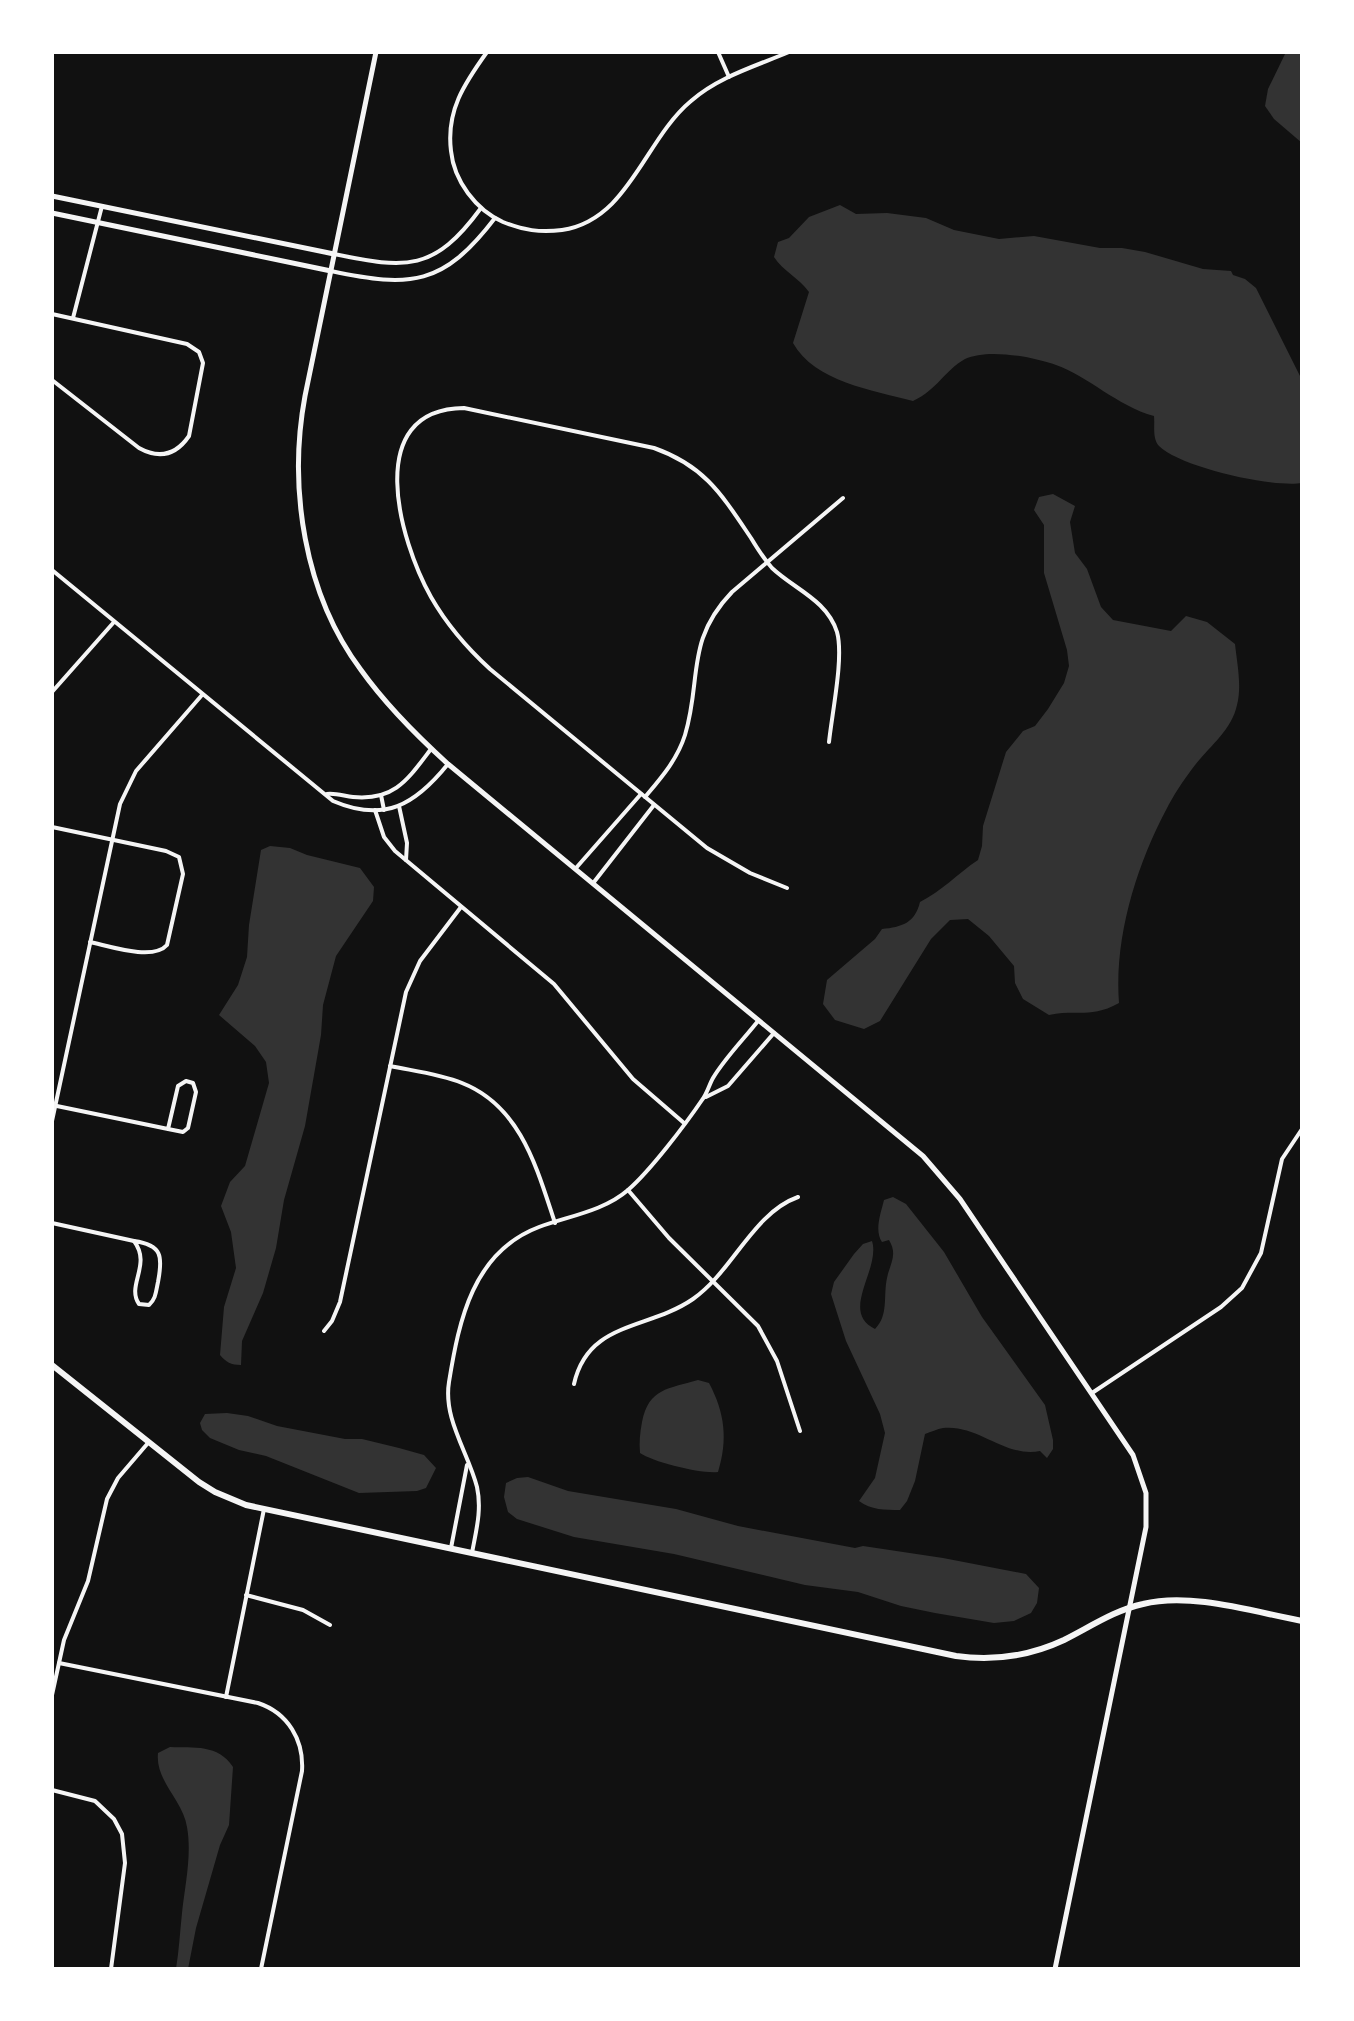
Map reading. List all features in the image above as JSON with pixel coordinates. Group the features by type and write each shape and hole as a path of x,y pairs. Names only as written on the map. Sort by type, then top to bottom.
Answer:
{"main road":[{"path":"52,1365 148,1443 215,1492 264,1509 964,1657 1002,1657 1050,1646 1130,1607 1172,1600 1302,1621"}],"street":[{"path":"376,52 304,404 299,443 300,491 308,546 323,599 355,662 412,731 448,764 895,1131 938,1172 960,1199 1138,1465 1146,1493 1147,1523 1055,1969"},
{"path":"487,52 463,85 452,110 449,134 452,161 462,184 481,208 522,230 544,233 574,228 612,206 663,130 694,98 729,77 789,52"},
{"path":"718,52 729,77"},
{"path":"52,196 387,264 421,260 453,242 481,208"},
{"path":"73,318 102,206"},
{"path":"52,213 383,281 421,278 441,270 463,256 495,218"},
{"path":"52,314 180,342 199,352 203,363 189,436 183,444 165,455 139,448 52,380"},
{"path":"787,888 720,858 480,660 461,640 432,599 409,545 398,481 398,460 412,429 423,419 444,410 464,408 665,451 688,462 709,480 767,562 823,607 836,629 839,650 829,742"},
{"path":"576,868 670,766 683,740 689,718 696,661 706,628 728,596 843,498"},
{"path":"52,570 324,795 347,807 384,810 399,806 427,789 448,764"},
{"path":"52,692 114,622"},
{"path":"52,1121 120,804 131,778 202,695"},
{"path":"324,795 381,795 403,785 431,749"},
{"path":"381,795 384,810"},
{"path":"594,882 654,805"},
{"path":"399,806 407,843 406,860"},
{"path":"375,810 386,839 406,860 559,989 633,1079 684,1123"},
{"path":"52,827 166,851 179,857 183,874 167,945 162,950 150,953 90,942"},
{"path":"324,1331 340,1302 404,998 423,956 461,907"},
{"path":"472,1553 479,1505 476,1486 451,1413 448,1392 467,1300 480,1275 502,1249 526,1233 603,1206 628,1190 704,1098 713,1078 759,1019"},
{"path":"704,1098 728,1086 775,1032"},
{"path":"390,1066 460,1082 479,1091 498,1106 519,1130 530,1150 555,1223"},
{"path":"54,1106 180,1132 188,1128 196,1092 193,1083 186,1081 178,1086 168,1129"},
{"path":"1092,1393 1221,1307 1242,1288 1261,1253 1282,1159 1302,1129"},
{"path":"628,1190 669,1238 751,1317 767,1339 800,1431"},
{"path":"574,1384 583,1359 600,1340 616,1331 676,1310 714,1281 773,1210 798,1197"},
{"path":"52,1223 150,1244 161,1260 154,1299 144,1306 134,1296 142,1258 134,1241"},
{"path":"52,1695 65,1636 88,1581 107,1499 118,1478 148,1443"},
{"path":"451,1548 467,1463"},
{"path":"226,1697 264,1509"},
{"path":"246,1595 297,1608 330,1625"},
{"path":"59,1663 268,1707 292,1728 301,1749 302,1771 261,1969"},
{"path":"52,1790 95,1801 114,1819 122,1834 125,1863 111,1969"}],"shaded area":[{"path":"1286,52 1302,52 1302,143 1274,119 1265,106 1268,89"},
{"path":"840,205 856,214 887,213 926,218 954,230 999,239 1034,236 1100,248 1145,252 1203,269 1231,271 1233,275 1245,279 1256,288 1302,380 1302,483 1249,479 1206,468 1170,454 1157,443 1154,416 1128,405 1068,370 1035,359 986,354 965,359 913,401 863,388 815,367 793,343 809,292 774,257 778,242 789,238 809,217"},
{"path":"1053,494 1075,506 1070,522 1075,553 1087,569 1101,607 1113,620 1171,631 1186,616 1207,622 1235,644 1239,674 1237,705 1230,723 1172,799 1145,855 1124,928 1118,978 1119,1003 1100,1011 1049,1015 1023,999 1015,983 1014,966 989,936 968,919 950,920 931,939 880,1021 864,1029 835,1020 823,1004 827,980 875,939 882,929 907,923 915,915 920,902 978,860 983,826 1006,752 1023,731 1035,726 1064,683 1069,666 1067,650 1044,573 1044,525 1034,510 1039,497"},
{"path":"270,846 290,848 360,868 374,887 373,901 336,956 323,1005 321,1035 305,1126 284,1200 276,1248 263,1293 242,1341 241,1365 237,1365 220,1355 224,1307 236,1268 231,1232 221,1206 230,1182 245,1166 269,1083 266,1062 255,1046 219,1015 238,985 247,957 261,850"},
{"path":"893,1197 906,1204 944,1252 982,1317 1045,1405 1053,1449 1047,1458 1040,1451 1015,1450 956,1428 943,1428 925,1434 915,1481 907,1501 900,1510 884,1510 859,1501 875,1478 885,1433 880,1414 846,1341 831,1294 834,1282 854,1254 863,1244 872,1241 873,1252 863,1289 861,1312 865,1321 875,1329 879,1324 893,1255 889,1240 882,1242 879,1221 884,1200"},
{"path":"698,1380 709,1383 722,1416 724,1438 718,1472 678,1467 640,1453 642,1422 649,1402 669,1388"},
{"path":"227,1413 277,1426 399,1448 424,1455 436,1468 426,1488 417,1491 359,1493 266,1456 239,1450 210,1438 202,1430 200,1423 205,1414"},
{"path":"528,1477 568,1491 676,1509 738,1526 855,1548 863,1546 943,1558 1026,1574 1039,1588 1037,1603 1031,1613 1014,1621 994,1623 901,1606 858,1592 805,1585 674,1554 574,1537 517,1519 508,1512 504,1497 506,1483"},
{"path":"170,1747 213,1751 233,1767 229,1825 220,1845 196,1928 188,1969 176,1969 188,1859 187,1827 158,1763 158,1753"}]}
